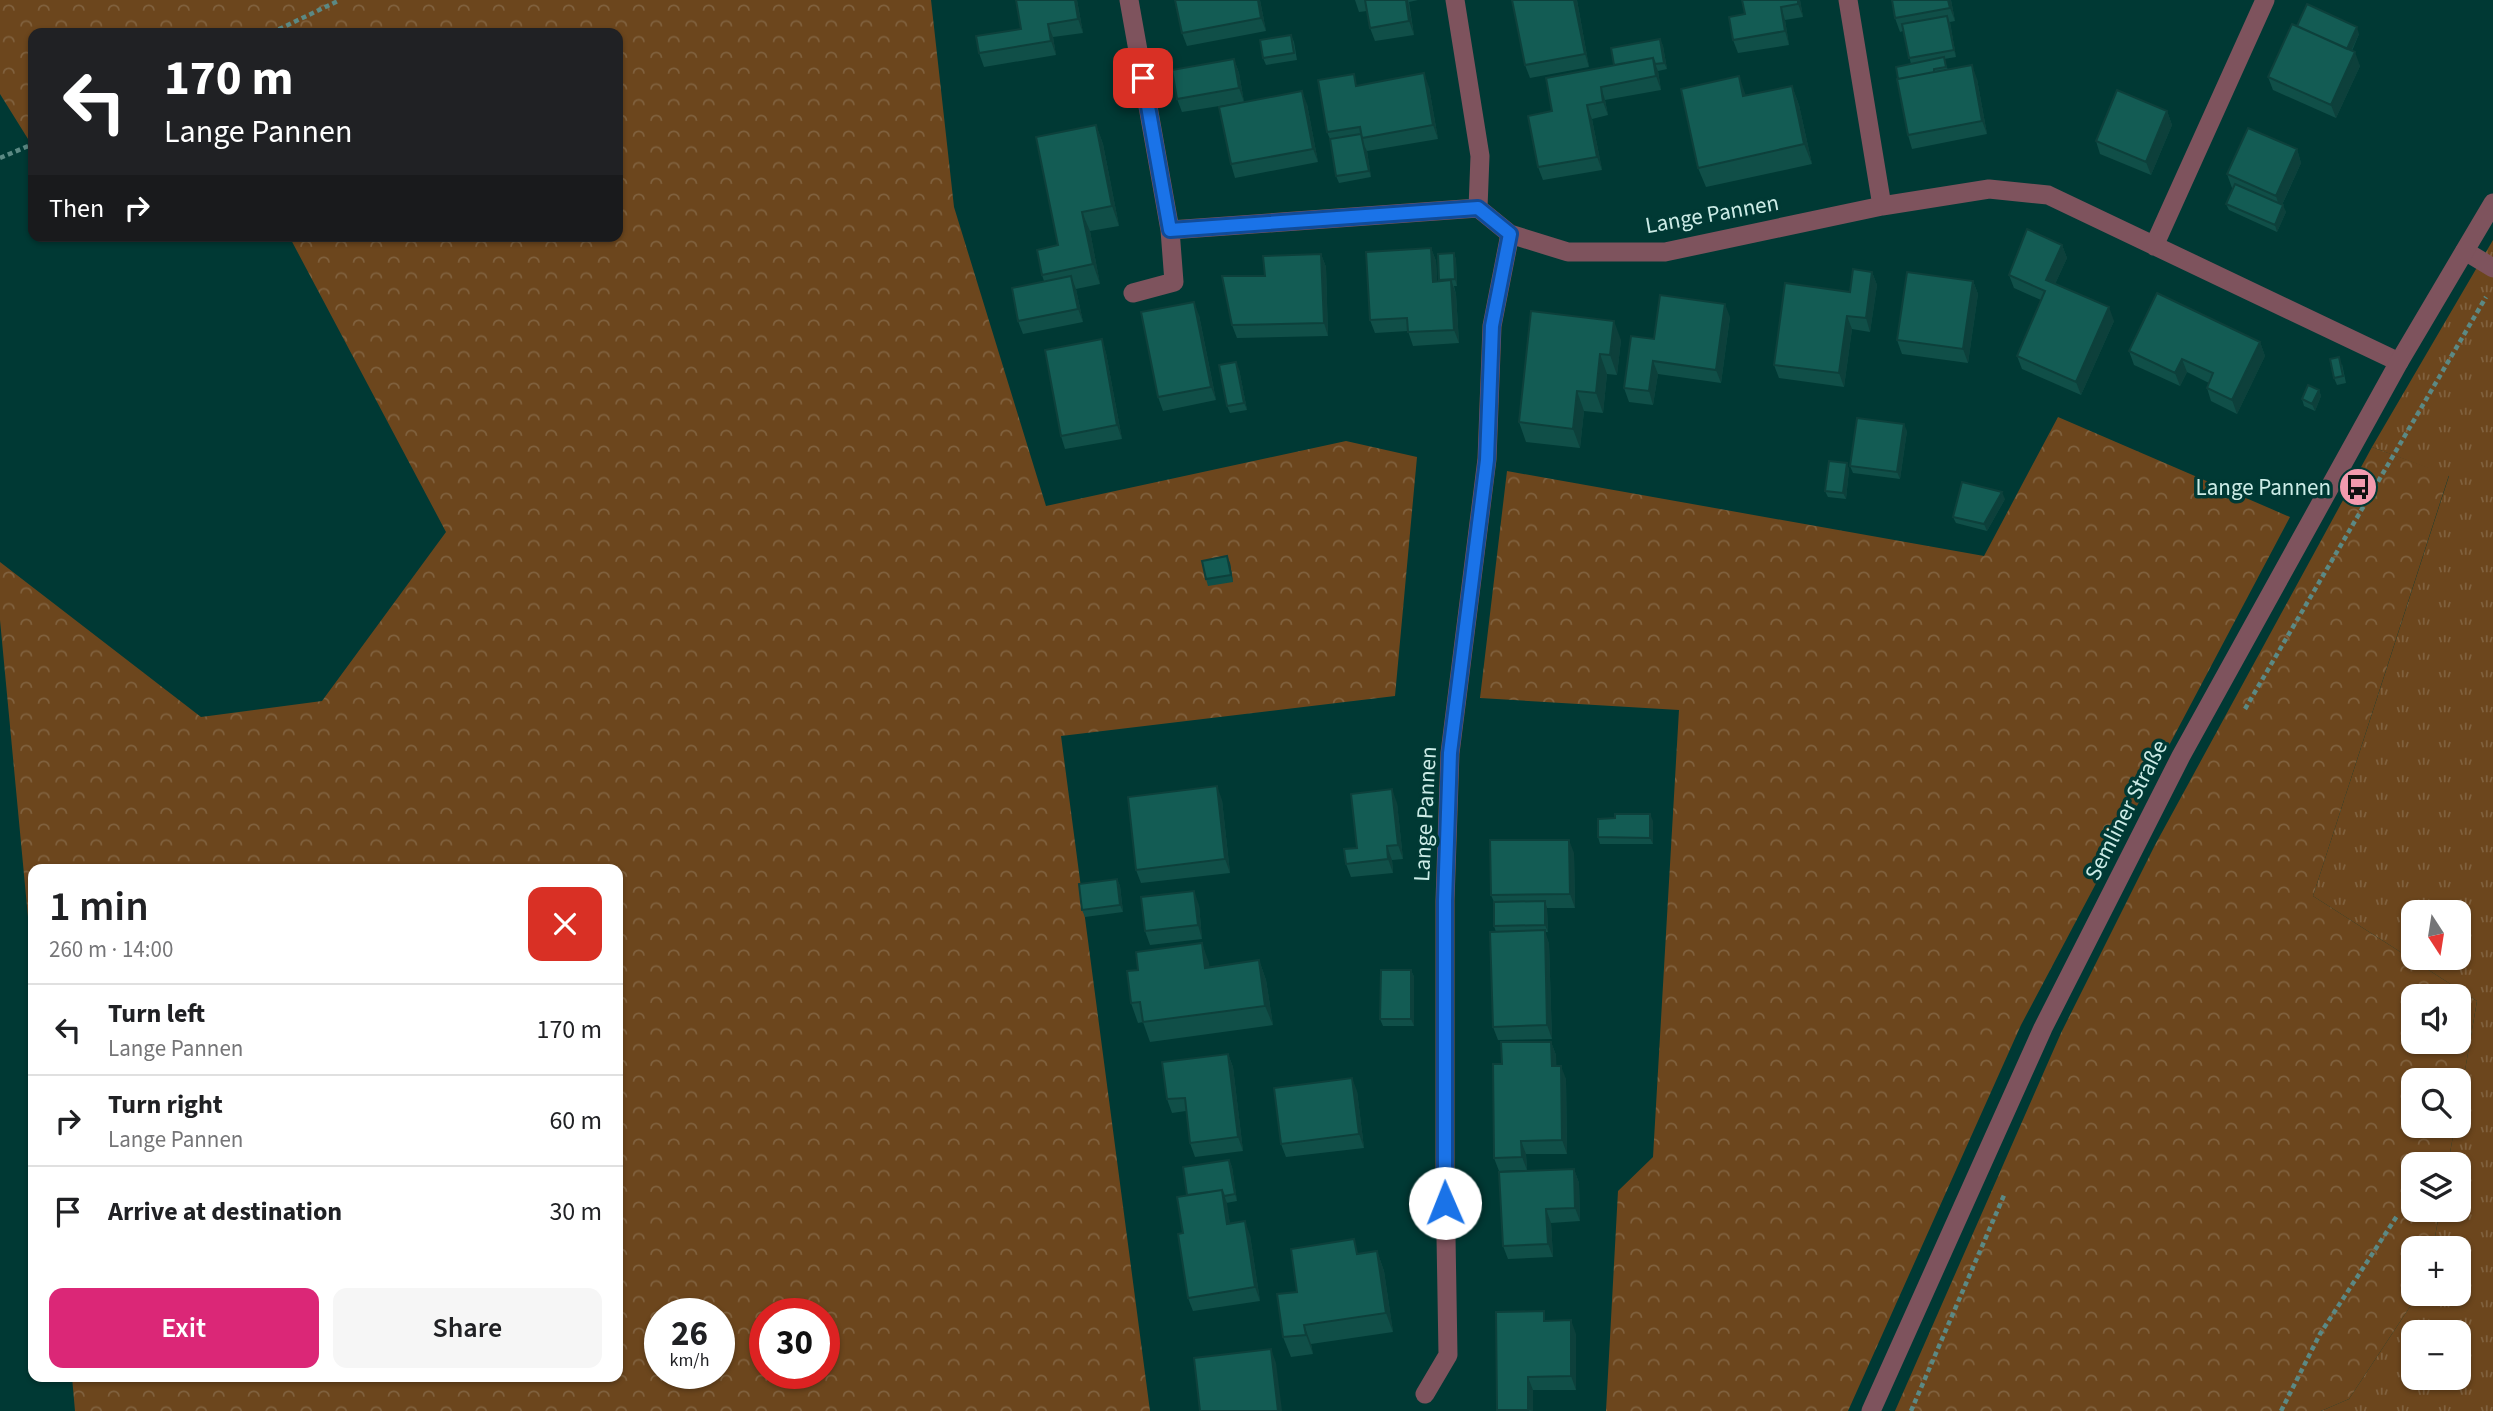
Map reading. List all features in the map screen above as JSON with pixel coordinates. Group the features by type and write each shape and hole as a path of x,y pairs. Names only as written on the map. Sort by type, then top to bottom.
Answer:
{"street":[{"path":"1129,0 1170,230 1174,282 1133,293"},
{"path":"1170,230 1478,208 1480,156 1455,0"},
{"path":"1848,0 1882,206"},
{"path":"2154,246 2265,0"},
{"name":"Lange Pannen","path":"1478,208 1510,234 1568,252 1665,252 1882,206 1989,189 2048,195 2399,362"},
{"name":"Semliner Straße","path":"1871,1411 2043,1028 2180,756 2399,362 2493,203"},
{"name":"Lange Pannen","path":"1425,1394 1448,1355 1445,915 1450,753 1487,460 1492,326 1510,234"},
{"path":"2465,251 2493,268"}],"path":[{"path":"281,28 340,0"},
{"path":"0,158 28,146"},
{"path":"2240,717 2493,286"},
{"path":"1911,1411 2009,1184"},
{"path":"2281,1411 2320,1334 2397,1216"}],"green space":[{"path":"0,0 931,0 954,207 1046,506 1346,441 1417,457 1395,696 1061,736 1150,1411 75,1411 72,1382 623,1382 623,864 28,864 28,917 0,620 0,562 201,717 322,701 446,532 292,242 623,242 623,28 28,28 28,139 0,94"},
{"path":"2493,240 2493,1411 2321,1411 2349,1399 2401,1320 2401,1390 2471,1390 2471,1320 2401,1320 2410,1306 2471,1306 2471,1236 2435,1236 2438,1222 2471,1222 2471,1152 2450,1152 2453,1138 2471,1138 2471,1068 2465,1068 2468,1054 2471,1054 2477,1001 2471,997 2471,984 2450,984 2429,970 2471,970 2471,900 2401,900 2401,952 2313,896 2449,476 2372,447"},
{"path":"2058,417 2290,517 2021,1025 1848,1411 1606,1411 1618,1191 1653,1157 1679,710 1480,698 1507,471 1984,556"},
{"path":"2372,447 2449,475 2313,896 2401,952 2401,970 2429,970 2450,984 2401,984 2401,1054 2468,1054 2465,1068 2401,1068 2401,1138 2453,1138 2450,1152 2401,1152 2401,1222 2438,1222 2435,1236 2401,1236 2401,1306 2410,1306 2349,1399 2321,1411 1895,1411 2061,1033 2155,845"},
{"path":"2471,997 2477,1001 2471,1036"}],"building":[{"path":"1016,0 1075,0 1078,19 1048,24 1051,41 979,53 976,36 1021,29"},
{"path":"1175,0 1258,0 1261,18 1182,33"},
{"path":"1365,0 1406,0 1409,21 1370,28"},
{"path":"1512,0 1574,0 1585,54 1525,65"},
{"path":"1742,0 1798,0 1798,4 1781,7 1785,31 1733,40 1729,17 1745,14"},
{"path":"1892,0 1948,0 1950,8 1895,18"},
{"path":"2307,4 2357,27 2347,49 2297,26"},
{"path":"1947,16 1954,50 1909,58 1902,24"},
{"path":"2292,24 2355,52 2331,105 2268,77"},
{"path":"1291,35 1294,53 1263,58 1260,40"},
{"path":"1660,39 1664,63 1655,64 1653,58 1614,65 1611,48"},
{"path":"1944,57 1946,67 1898,79 1896,67"},
{"path":"1653,58 1656,76 1601,87 1603,102 1587,105 1597,157 1538,167 1528,116 1552,111 1546,78"},
{"path":"1234,59 1239,88 1177,99 1172,70"},
{"path":"1972,65 1982,121 1908,135 1897,79"},
{"path":"1424,73 1433,125 1362,138 1360,127 1327,132 1318,80 1354,74 1356,86"},
{"path":"1739,76 1743,96 1792,86 1804,144 1698,168 1681,89"},
{"path":"2117,90 2167,111 2146,162 2096,141"},
{"path":"1302,91 1313,149 1231,164 1219,107"},
{"path":"1096,125 1112,206 1082,212 1093,264 1042,275 1037,250 1058,245 1036,137"},
{"path":"2248,128 2297,149 2276,196 2227,174"},
{"path":"1361,134 1369,171 1336,176 1330,139"},
{"path":"2235,184 2283,205 2275,225 2226,204"},
{"path":"2027,229 2062,245 2046,280 2109,307 2076,382 2017,356 2045,291 2009,275"},
{"path":"1431,248 1433,282 1451,280 1454,330 1408,332 1407,318 1370,320 1366,252"},
{"path":"1454,253 1455,279 1439,280 1438,254"},
{"path":"1321,254 1324,323 1232,325 1222,276 1265,276 1263,256"},
{"path":"1853,269 1872,272 1866,318 1847,316 1839,373 1774,365 1785,283 1850,292"},
{"path":"1907,272 1973,281 1963,349 1897,340"},
{"path":"1071,276 1078,309 1018,321 1012,288"},
{"path":"2157,293 2260,342 2232,400 2207,388 2213,373 2182,359 2175,373 2129,351"},
{"path":"1660,295 1725,304 1716,370 1653,361 1649,391 1624,388 1631,336 1654,339"},
{"path":"1194,302 1211,387 1158,397 1141,312"},
{"path":"1531,311 1614,321 1610,355 1600,354 1596,393 1577,391 1573,429 1519,422"},
{"path":"1102,339 1117,425 1061,436 1045,350"},
{"path":"2339,357 2343,376 2334,378 2330,359"},
{"path":"1236,362 1244,403 1227,406 1219,365"},
{"path":"2308,385 2319,390 2312,404 2302,399"},
{"path":"1857,418 1904,424 1897,472 1850,466"},
{"path":"1829,461 1847,463 1843,493 1825,491"},
{"path":"1962,482 2002,492 1984,524 1953,517"},
{"path":"1227,556 1231,575 1206,579 1202,561"},
{"path":"1217,786 1225,859 1136,870 1128,797"},
{"path":"1392,789 1398,845 1387,846 1388,859 1346,864 1344,849 1357,848 1351,794"},
{"path":"1615,814 1650,814 1650,838 1598,837 1598,819 1615,818"},
{"path":"1490,840 1569,840 1570,894 1491,895"},
{"path":"1117,879 1120,905 1082,910 1079,884"},
{"path":"1194,891 1198,925 1145,931 1141,897"},
{"path":"1545,901 1545,925 1494,926 1494,902"},
{"path":"1545,930 1547,1025 1493,1027 1490,932"},
{"path":"1202,943 1205,968 1259,960 1265,1006 1143,1022 1140,1002 1131,1003 1127,971 1138,970 1136,952"},
{"path":"1381,970 1411,970 1411,1019 1380,1019"},
{"path":"1501,1042 1551,1042 1552,1066 1561,1066 1562,1140 1521,1141 1522,1157 1494,1158 1493,1064 1502,1064"},
{"path":"1228,1054 1238,1137 1190,1143 1185,1098 1167,1099 1162,1062"},
{"path":"1352,1078 1359,1134 1281,1144 1274,1088"},
{"path":"1229,1160 1235,1194 1224,1196 1222,1190 1187,1195 1183,1167"},
{"path":"1574,1169 1575,1208 1546,1209 1548,1244 1503,1246 1499,1172"},
{"path":"1222,1190 1227,1224 1245,1221 1255,1287 1188,1298 1178,1234 1183,1233 1177,1197"},
{"path":"1354,1239 1357,1254 1377,1251 1386,1313 1304,1325 1306,1335 1283,1337 1277,1294 1297,1292 1291,1249"},
{"path":"1544,1311 1544,1321 1571,1320 1571,1376 1528,1377 1528,1410 1497,1410 1496,1312"},
{"path":"1271,1349 1278,1411 1200,1411 1194,1358"}],"place":[{"name":"Lange Pannen","path":"2358,487"}],"route":[{"path":"1143,78 1170,230 1478,208 1510,234 1492,326 1487,460 1450,753 1445,901 1445,1203"}]}
